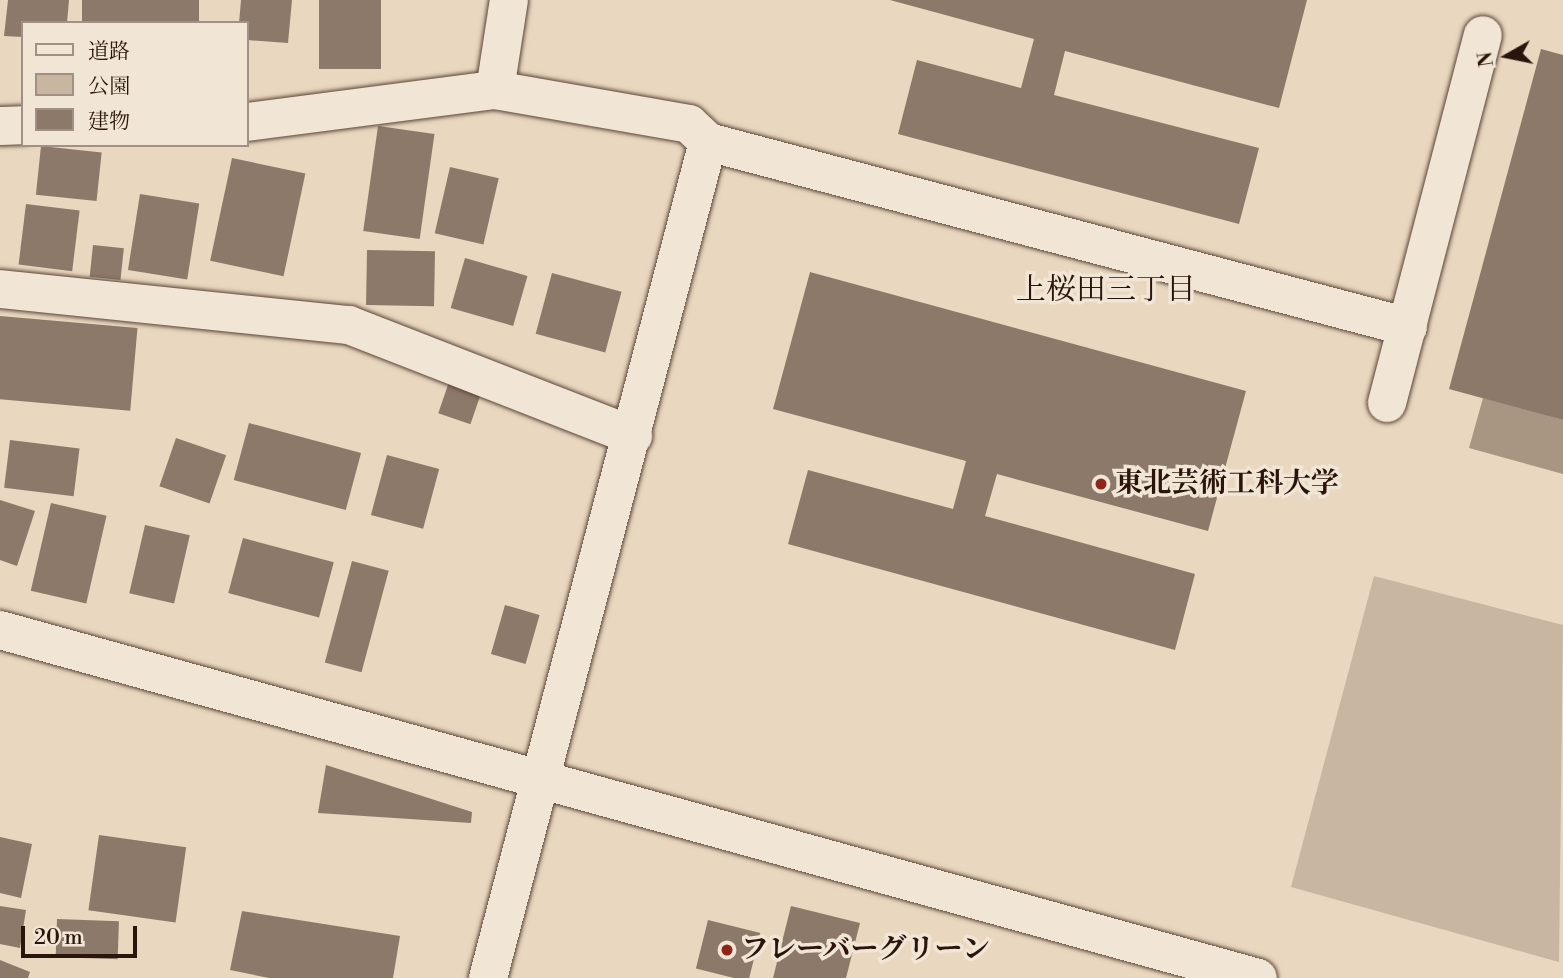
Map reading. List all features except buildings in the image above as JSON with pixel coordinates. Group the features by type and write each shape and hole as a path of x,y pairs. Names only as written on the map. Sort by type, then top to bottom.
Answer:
{"street":[{"path":"495,90 509,0"},
{"path":"1387,404 1483,36"},
{"path":"248,122 495,90 689,124 708,142 1408,327"},
{"path":"0,126 21,125"},
{"path":"488,978 633,436 708,142"},
{"path":"0,289 349,325 633,436"},
{"path":"0,630 539,782 1258,978"}],"green space":[{"path":"1374,576 1563,625 1559,962 1291,887"}],"shaded area":[{"path":"1483,398 1563,420 1563,474 1469,448"}],"place":[{"name":"東北芸術工科大学","path":"1101,484"},
{"name":"フレーバーグリーン","path":"727,950"}],"district":[{"name":"上桜田三丁目","path":"1106,290"}]}
